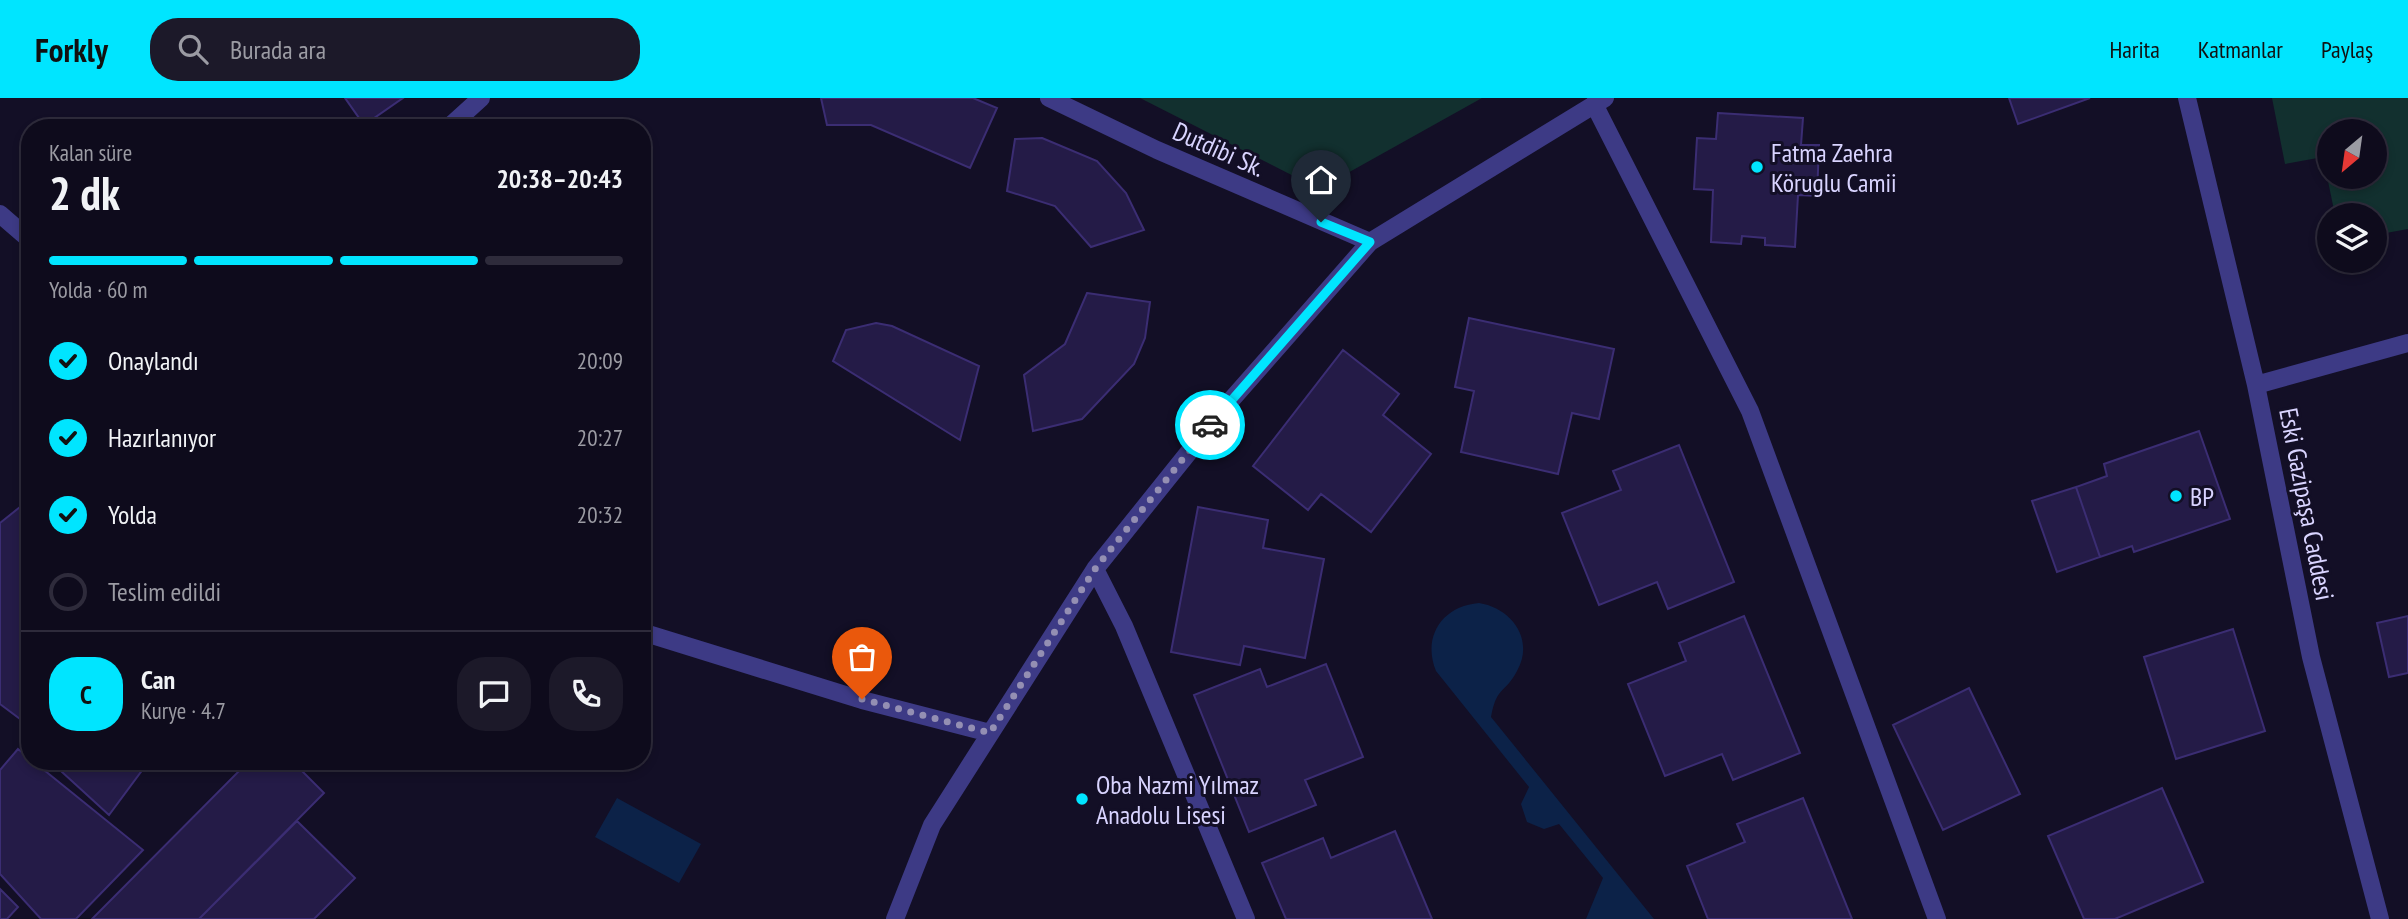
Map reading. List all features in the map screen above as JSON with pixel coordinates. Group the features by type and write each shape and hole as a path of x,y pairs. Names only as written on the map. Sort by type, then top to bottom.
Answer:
{"street":[{"path":"458,119 481,98"},
{"name":"Dutdibi Sk.","path":"1049,98 1157,150 1370,242"},
{"name":"Eski Gazipaşa Caddesi","path":"2187,98 2256,385 2311,657 2380,919"},
{"path":"895,919 932,825 1095,569 1225,407 1370,242 1599,101 1749,411 1937,919"},
{"path":"0,214 21,232"},
{"path":"2256,385 2408,343"},
{"path":"1095,569 1124,626 1246,919"},
{"path":"651,635 862,699 990,733"}],"green space":[{"path":"1140,98 1482,98 1319,189"},
{"path":"2272,98 2408,98 2408,229 2387,233 2387,203 2333,203 2330,189 2387,189 2387,119 2317,119 2317,158 2285,164"}],"water":[{"path":"1479,603 1491,606 1510,618 1517,627 1523,648 1517,671 1499,694 1491,717 1654,919 1586,919 1603,878 1559,824 1544,829 1527,822 1521,804 1529,787 1436,671 1432,646 1438,625 1455,610"},
{"path":"617,798 701,844 679,883 595,837"}],"building":[{"path":"345,98 403,98 373,119 360,119"},
{"path":"821,98 973,98 997,108 970,168 871,125 827,125"},
{"path":"2009,98 2090,98 2018,124"},
{"name":"Fatma Zaehra Köruglu Camii","path":"1718,113 1803,118 1801,145 1819,145 1817,196 1798,195 1795,247 1765,245 1765,238 1742,236 1741,244 1711,242 1713,190 1694,189 1697,138 1716,139"},
{"path":"1042,138 1097,161 1126,193 1144,230 1091,247 1055,206 1007,191 1015,139"},
{"path":"1087,293 1150,302 1145,338 1134,364 1082,419 1033,431 1024,375 1065,344"},
{"path":"1469,318 1614,349 1599,419 1572,413 1558,474 1461,452 1474,391 1455,387"},
{"path":"876,323 892,326 979,366 960,440 833,361 846,330"},
{"path":"1343,350 1399,394 1383,415 1431,454 1371,532 1321,494 1308,510 1253,466"},
{"path":"2199,431 2230,519 2134,552 2132,546 2100,557 2076,487 2107,476 2104,464"},
{"path":"1679,445 1734,582 1668,609 1657,582 1599,605 1562,513 1621,490 1613,471"},
{"path":"2076,487 2100,557 2057,572 2032,501"},
{"path":"21,506 21,720 0,704 0,523"},
{"path":"1198,507 1268,520 1263,548 1324,559 1305,658 1244,646 1240,665 1171,652"},
{"path":"1744,616 1800,753 1733,780 1722,754 1665,776 1628,684 1686,661 1679,643"},
{"path":"2408,616 2408,673 2389,677 2377,623"},
{"path":"2233,629 2265,731 2176,759 2144,657"},
{"path":"1326,664 1363,757 1305,780 1316,805 1249,832 1194,695 1260,669 1267,687"},
{"path":"1969,688 2020,794 1943,830 1893,725"},
{"path":"18,749 21,751 21,770 44,770 143,850 76,919 41,919 0,874 0,770"},
{"path":"60,770 142,770 109,815"},
{"path":"240,770 301,770 324,793 199,919 92,919"},
{"path":"2162,788 2203,882 2115,919 2084,919 2048,836"},
{"path":"1803,798 1852,919 1708,919 1687,866 1745,842 1737,824"},
{"path":"297,821 355,878 314,919 199,919"},
{"path":"1395,831 1432,919 1286,919 1262,863 1323,838 1331,858"},
{"path":"0,889 18,907 7,919 0,919"}],"way so far":[{"path":"862,699 990,733 1095,569 1210,425"}],"place":[{"name":"Fatma Zaehra Köruglu Camii","path":"1757,167"},
{"name":"BP","path":"2176,496"},
{"name":"Oba Nazmi Yılmaz Anadolu Lisesi","path":"1082,799"}],"route":[{"path":"1210,425 1370,242 1321,222"}]}
